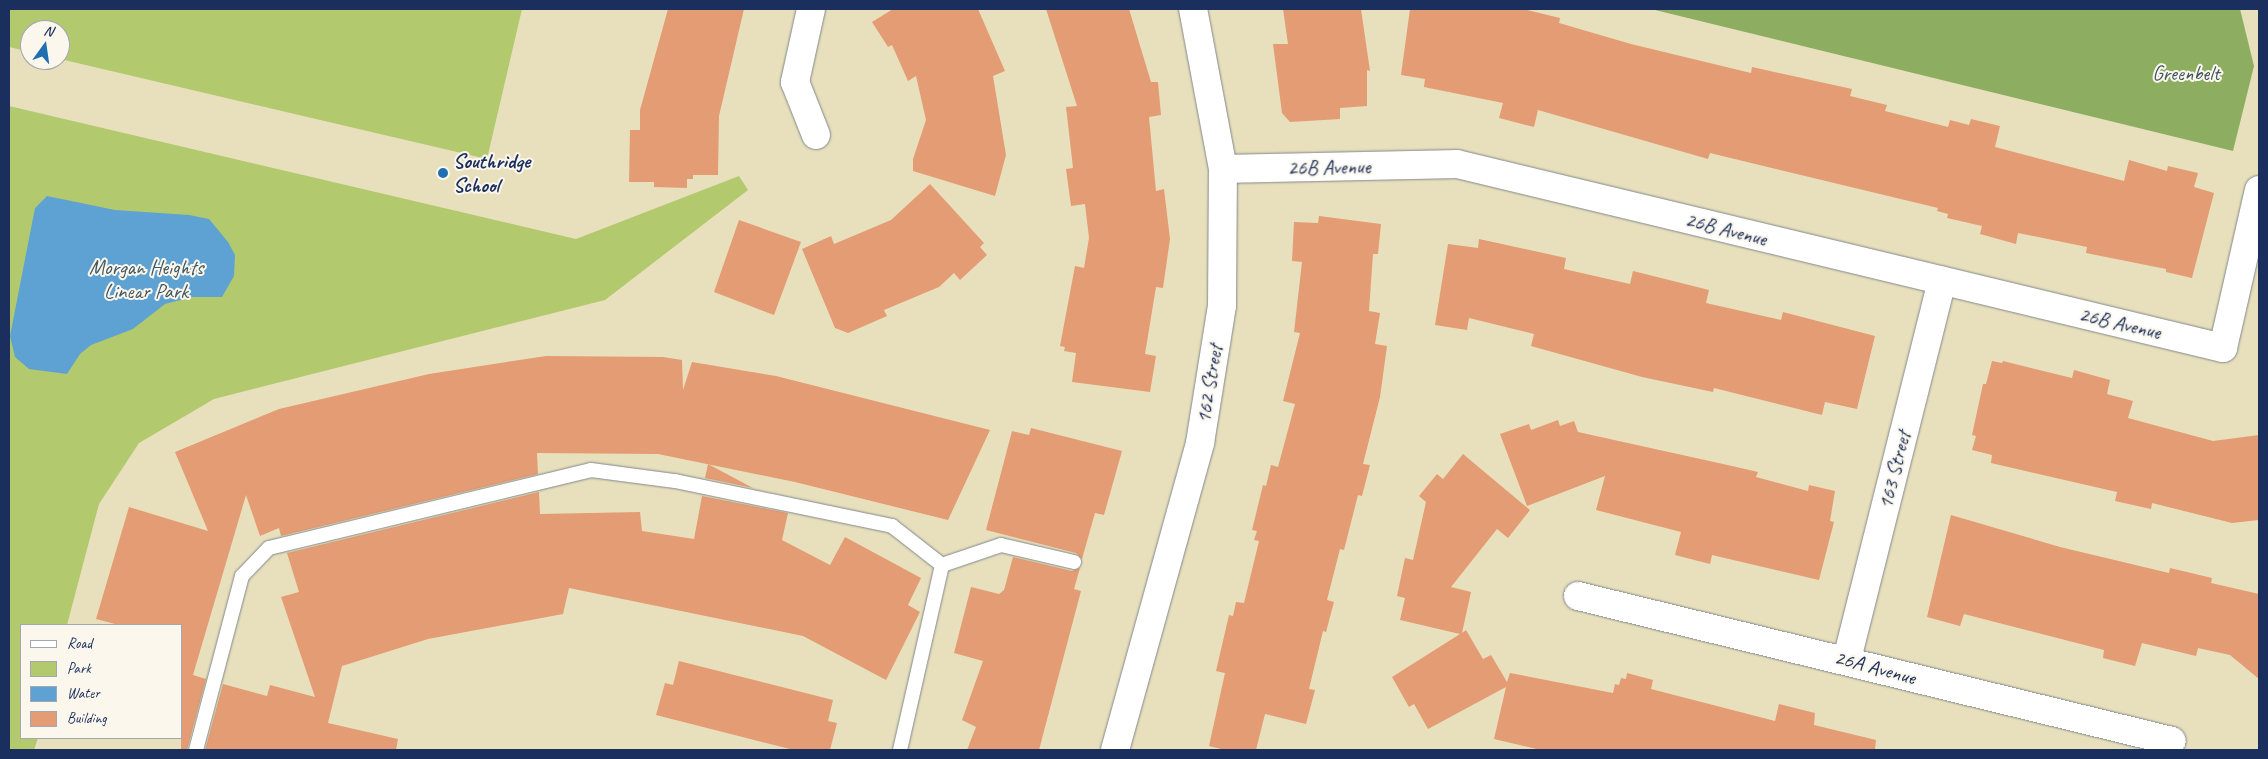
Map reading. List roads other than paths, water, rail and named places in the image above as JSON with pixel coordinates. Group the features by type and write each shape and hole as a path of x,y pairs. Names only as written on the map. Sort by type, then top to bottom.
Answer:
{"street":[{"path":"812,9 795,82 816,135"},
{"name":"162 Street","path":"1115,750 1200,443 1222,306 1224,169 1192,9"},
{"name":"26B Avenue","path":"1224,169 1457,164 2222,348 2259,190"},
{"name":"163 Street","path":"1847,660 1942,281"},
{"name":"26A Avenue","path":"1578,596 2172,740"}],"lane":[{"path":"196,750 242,576 270,548 591,470 675,481 892,526 942,565"},
{"path":"942,565 1001,545 1074,562"},
{"path":"900,750 942,565"}],"water":[{"path":"47,196 115,210 189,215 209,219 228,242 235,255 234,276 222,297 192,297 165,304 133,329 91,345 80,354 67,374 29,369 15,357 10,336 35,208"}],"place":[{"name":"Southridge School","path":"443,173"}],"park label":[{"name":"Greenbelt","path":"2186,73"},
{"name":"Morgan Heights Linear Park","path":"146,279"}]}
